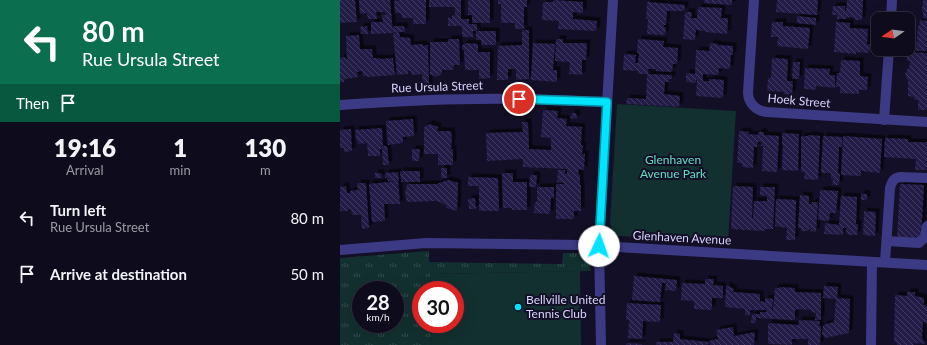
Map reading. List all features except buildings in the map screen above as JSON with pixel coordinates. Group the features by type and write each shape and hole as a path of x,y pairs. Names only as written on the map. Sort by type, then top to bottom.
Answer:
{"street":[{"path":"601,345 599,246 613,0"},
{"name":"Hoek Street","path":"754,0 748,92 749,100 762,112 927,122"},
{"path":"891,12 892,0"},
{"path":"884,120 889,56"},
{"name":"Rue Ursula Street","path":"340,105 408,100 488,99 607,102"},
{"path":"885,262 890,188 892,181 900,177 927,178"},
{"path":"887,241 919,243 926,237 927,226"},
{"name":"Glenhaven Avenue","path":"340,250 426,243 531,243 927,265"},
{"path":"871,345 872,262"}],"green space":[{"name":"Glenhaven Avenue Park","path":"617,104 736,111 728,242 619,236 612,231 610,223"},
{"path":"429,251 429,262 562,264 563,253 579,253 586,257 590,264 591,271 431,274 431,281 412,281 412,333 431,333 432,345 340,345 340,258"},
{"name":"Bellville United Tennis Club","path":"580,271 581,345 432,345 431,333 464,333 464,281 430,281 430,274"}],"place":[{"name":"Bellville United Tennis Club","path":"518,307"}],"route":[{"path":"519,99 607,102 599,246"}]}
